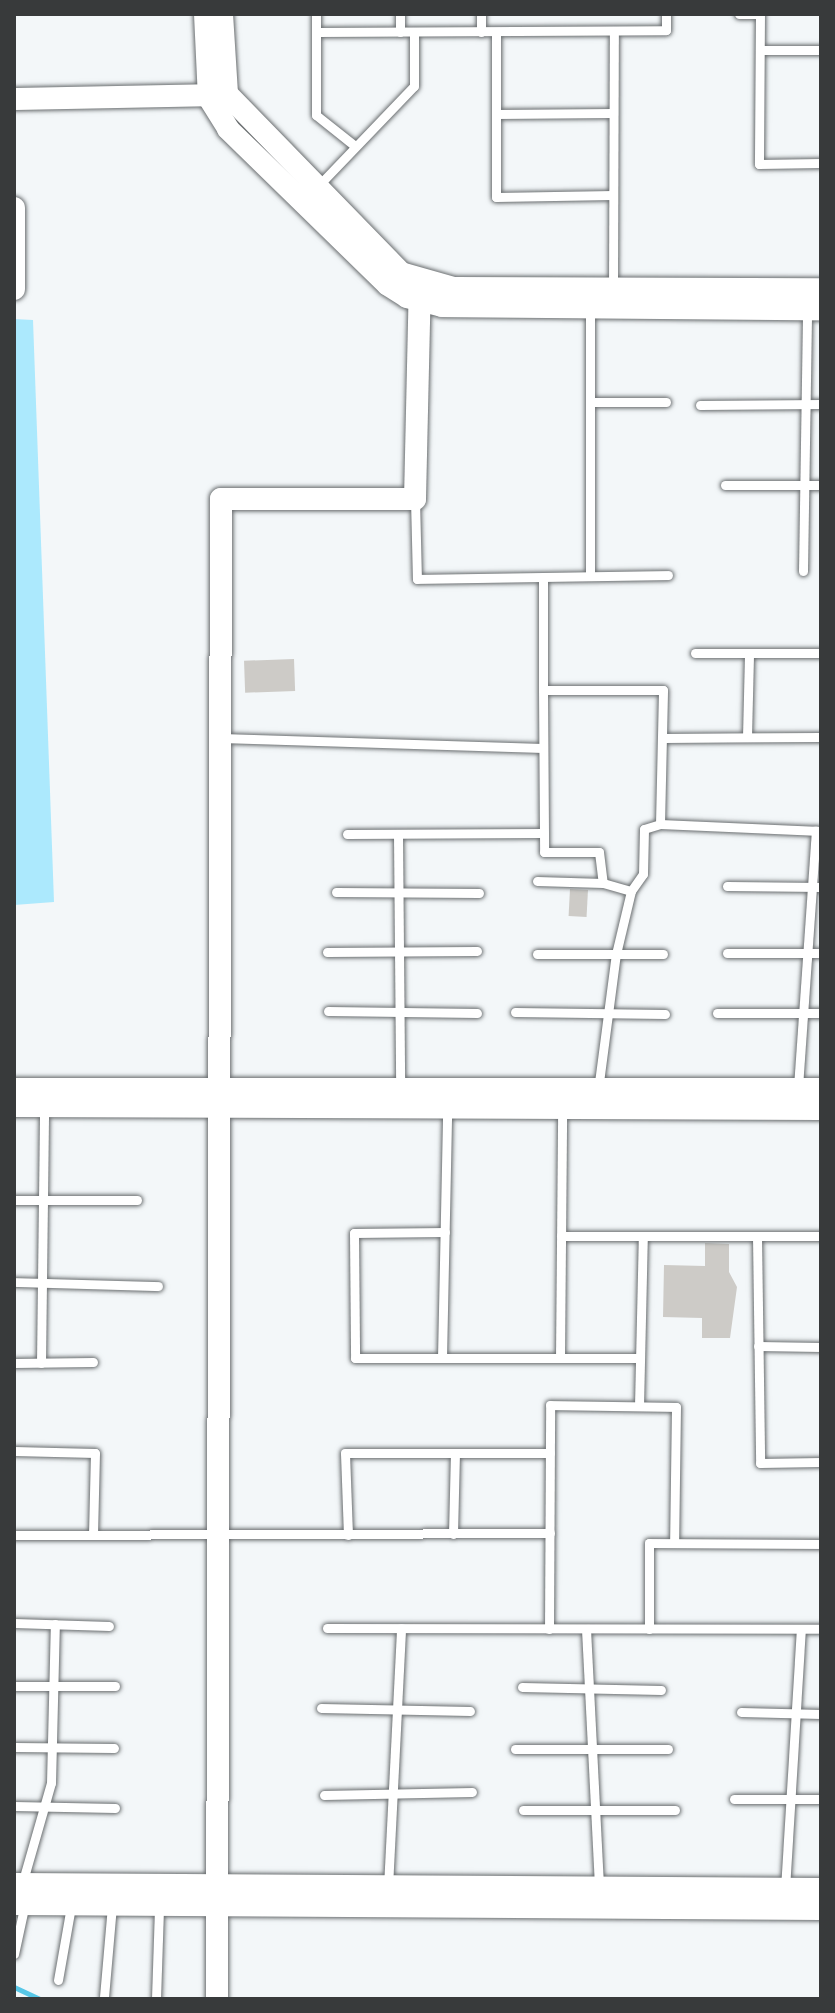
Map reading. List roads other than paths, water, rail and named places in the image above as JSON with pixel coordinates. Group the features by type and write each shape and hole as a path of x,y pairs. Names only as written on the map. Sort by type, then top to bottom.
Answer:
{"street":[{"path":"205,14 218,96 228,129 388,285 420,290 821,289"},
{"path":"218,96 222,14"},
{"path":"14,99 218,96 316,187 401,273 442,306 814,309"},
{"path":"14,208 14,289"},
{"path":"217,1999 221,499 415,499 420,290"},
{"path":"14,1106 400,1088 821,1109"},
{"path":"14,1089 447,1106 562,1107 598,1098 810,1089"},
{"path":"19,1894 71,1906 159,1907 217,1897 388,1887 821,1889"},
{"path":"19,1894 821,1909"}],"lane":[{"path":"316,14 316,115 355,146"},
{"path":"400,14 400,32"},
{"path":"481,14 481,32"},
{"path":"316,32 666,30 666,14"},
{"path":"739,14 760,14 759,164 821,163"},
{"path":"613,288 614,31"},
{"path":"316,187 414,86 414,32"},
{"path":"496,32 496,197 613,195"},
{"path":"760,50 821,50"},
{"path":"496,114 613,113"},
{"path":"590,307 590,576"},
{"path":"803,571 805,404 814,309"},
{"path":"590,402 666,402"},
{"path":"700,405 821,404"},
{"path":"725,485 821,485"},
{"path":"415,499 417,579 668,575"},
{"path":"543,577 544,852 599,852 603,883"},
{"path":"695,653 821,653"},
{"path":"747,737 749,653"},
{"path":"543,690 663,690 660,824"},
{"path":"663,738 821,737"},
{"path":"221,738 543,748"},
{"path":"598,1098 616,954 631,891 643,874 644,829 660,824 818,831 817,887 803,1013 810,1089"},
{"path":"347,834 544,833"},
{"path":"398,835 400,1088"},
{"path":"537,881 603,883 631,891"},
{"path":"727,886 817,887"},
{"path":"336,892 479,893"},
{"path":"327,952 477,951"},
{"path":"727,953 821,953"},
{"path":"537,954 663,954"},
{"path":"328,1011 477,1013"},
{"path":"515,1012 665,1014"},
{"path":"717,1013 821,1013"},
{"path":"41,1363 44,1106"},
{"path":"442,1358 447,1106"},
{"path":"560,1358 562,1107"},
{"path":"14,1200 137,1200"},
{"path":"445,1232 354,1233 355,1358 640,1358"},
{"path":"561,1236 821,1236"},
{"path":"639,1406 643,1236"},
{"path":"757,1236 760,1463 821,1462"},
{"path":"14,1282 158,1286"},
{"path":"758,1346 821,1347"},
{"path":"14,1363 93,1362"},
{"path":"549,1629 550,1405 676,1407 674,1543"},
{"path":"14,1451 95,1453 93,1535"},
{"path":"348,1535 345,1453 550,1453"},
{"path":"453,1534 455,1453"},
{"path":"14,1535 550,1533"},
{"path":"649,1629 649,1543 821,1544"},
{"path":"14,1623 109,1626"},
{"path":"14,1954 19,1894 44,1807 52,1747 55,1624"},
{"path":"327,1628 821,1629"},
{"path":"388,1887 401,1628"},
{"path":"586,1629 599,1888"},
{"path":"785,1889 801,1629"},
{"path":"14,1686 115,1686"},
{"path":"522,1687 661,1690"},
{"path":"321,1708 470,1711"},
{"path":"741,1712 821,1714"},
{"path":"14,1747 114,1748"},
{"path":"515,1749 668,1749"},
{"path":"324,1795 472,1792"},
{"path":"734,1799 821,1799"},
{"path":"14,1806 115,1808"},
{"path":"523,1810 675,1810"},
{"path":"58,1980 71,1906"},
{"path":"104,1997 112,1906"},
{"path":"156,1999 159,1907"}],"waterway":[{"path":"14,1987 40,1999"}]}
